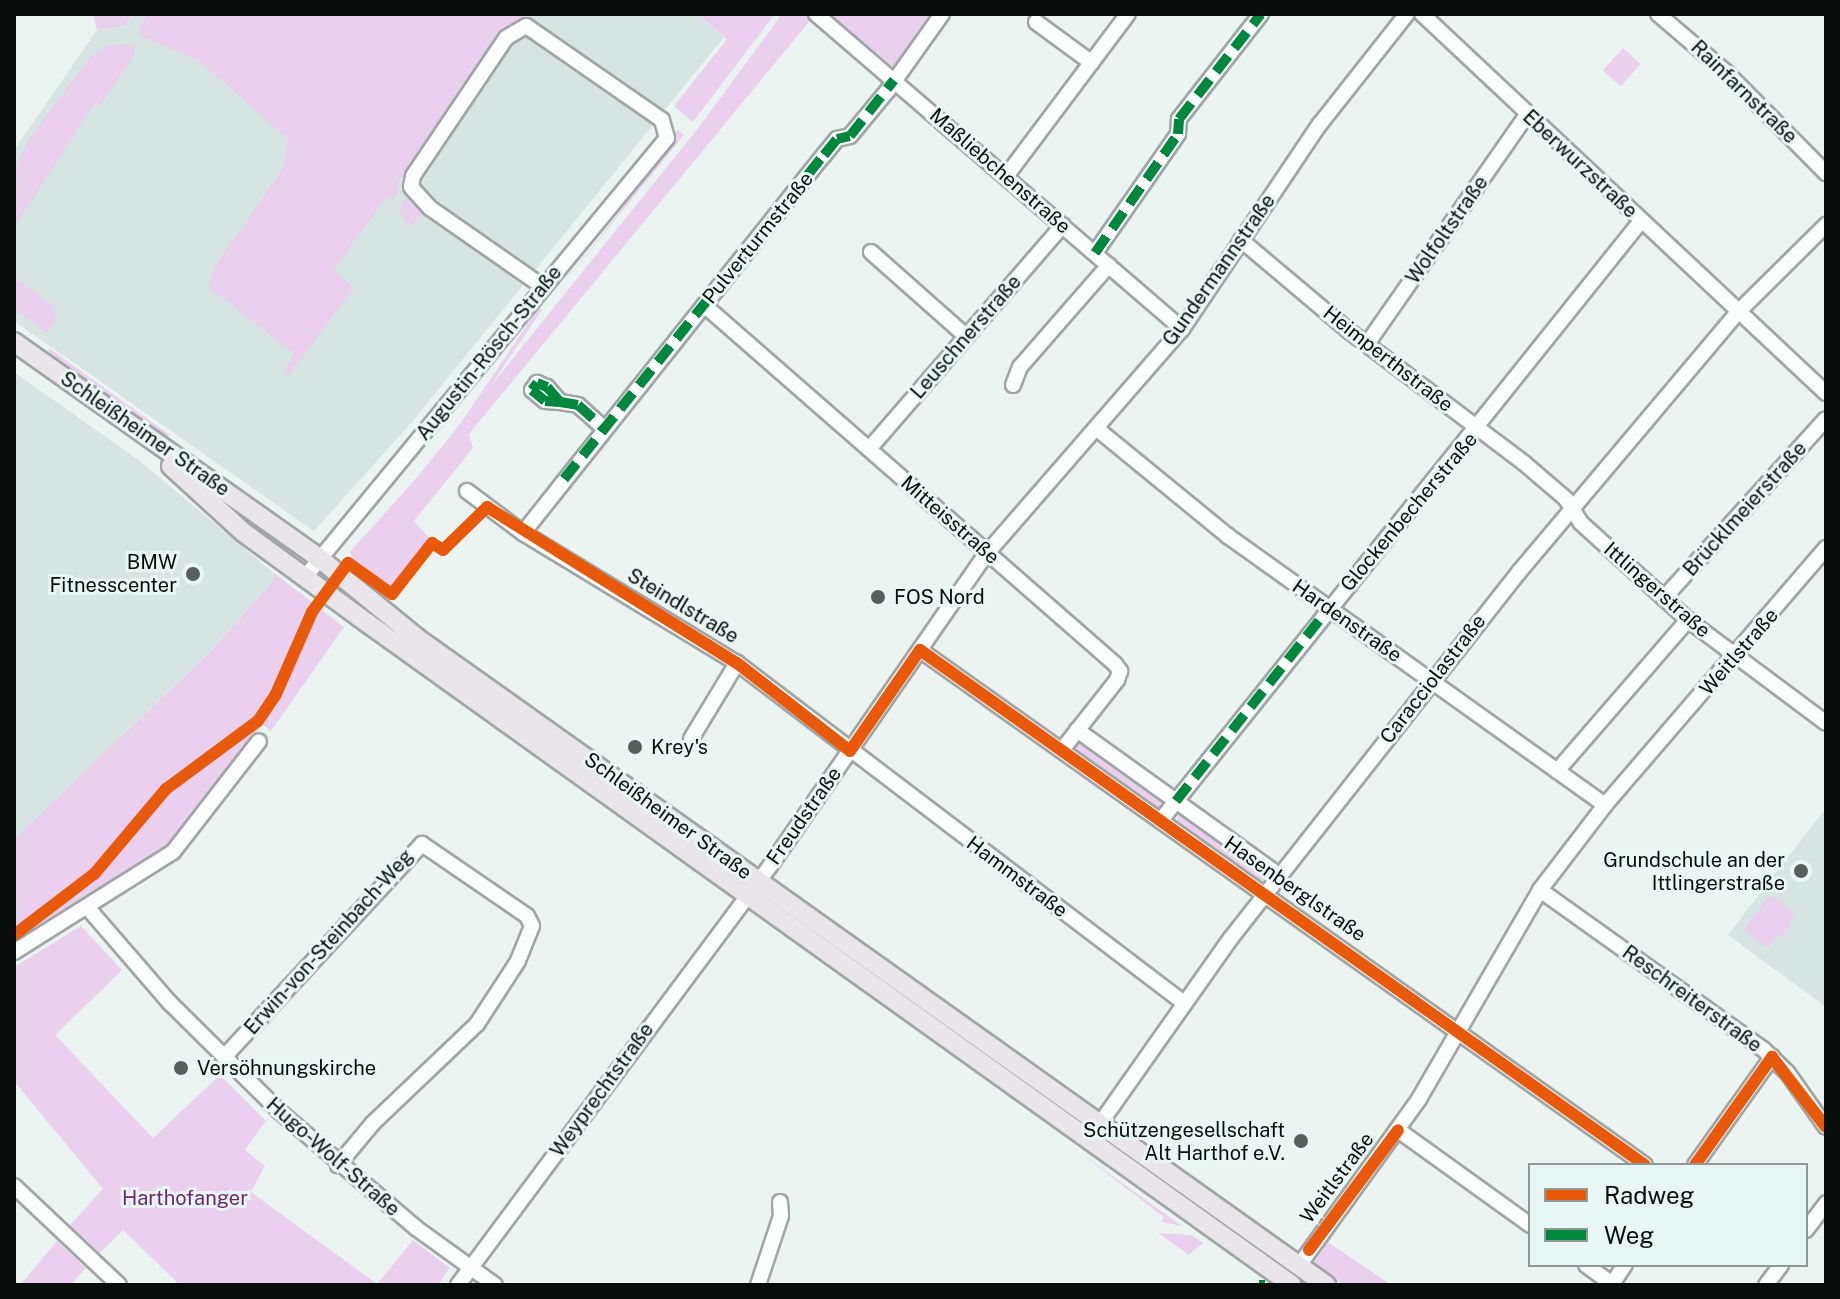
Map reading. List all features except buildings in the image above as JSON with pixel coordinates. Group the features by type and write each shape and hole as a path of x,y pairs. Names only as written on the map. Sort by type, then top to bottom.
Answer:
{"main road":[{"name":"Schleißheimer Straße","path":"14,342 319,558 371,604 1057,1116 1225,1225"},
{"name":"Schleißheimer Straße","path":"14,352 174,469 243,532 305,577 1099,1125 1291,1280 1326,1285"}],"street":[{"name":"Maßliebchenstraße","path":"816,14 1007,175 1182,329"},
{"name":"Pulverturmstraße","path":"523,533 837,139 850,136 942,14"},
{"path":"1007,175 1128,14"},
{"path":"1095,253 1178,134 1179,119 1261,14"},
{"name":"Gundermannstraße","path":"987,553 1182,329 1323,120 1407,14"},
{"name":"Eberwurzstraße","path":"1422,14 1738,312"},
{"name":"Rainfarnstraße","path":"1658,14 1727,73 1826,173"},
{"path":"1036,22 1092,63"},
{"name":"Augustin-Rösch-Straße","path":"305,577 667,138 668,127 532,27 520,28 506,38 413,176 411,187 430,208 542,286"},
{"name":"Wolfoltstraße","path":"1367,344 1527,115"},
{"name":"Glockenbecherstraße","path":"1176,801 1328,609 1478,429 1641,221"},
{"name":"Leuschnerstraße","path":"869,449 1063,225"},
{"name":"Caracciolastraße","path":"1099,1125 1184,1003 1431,679 1738,312 1826,225"},
{"name":"Heimperthstraße","path":"1241,240 1367,344 1524,463 1572,509"},
{"path":"871,252 966,336"},
{"path":"1013,385 1020,367 1109,265"},
{"name":"Mitteisstraße","path":"704,305 1120,671 1062,750"},
{"path":"1738,312 1826,393"},
{"path":"560,402 578,405 605,429"},
{"name":"Brücklmeierstraße","path":"1664,598 1826,419"},
{"name":"Hardenstraße","path":"1096,428 1328,609 1605,805"},
{"name":"Steindlstraße","path":"467,491 523,533 737,663 850,751"},
{"name":"Ittlingerstraße","path":"1572,509 1688,620 1826,723"},
{"name":"Weitlstraße","path":"1291,1280 1398,1130 1540,890 1605,805 1826,548"},
{"name":"Freudstraße","path":"753,889 987,553"},
{"path":"1557,771 1688,620"},
{"name":"Hasenberglstraße","path":"920,650 1642,1163"},
{"path":"691,739 737,663"},
{"name":"Hasenberglstraße","path":"1077,730 1280,876"},
{"path":"14,952 173,852 259,741"},
{"name":"Hammstraße","path":"850,751 1184,1003"},
{"path":"1161,820 1176,801"},
{"name":"Erwin-von-Steinbach-Weg","path":"224,1057 422,844 527,916 532,926 518,961 477,1024 373,1123 338,1165"},
{"name":"Weyprechtstraße","path":"458,1285 753,889"},
{"name":"Reschreiterstraße","path":"1540,890 1772,1057 1826,1127"},
{"name":"Hugo-Wolf-Straße","path":"87,907 224,1057 338,1165 470,1269 495,1285"},
{"path":"1696,1163 1772,1057"},
{"path":"1057,1116 1099,1125"},
{"path":"1398,1130 1528,1224"},
{"path":"14,1186 119,1285"},
{"path":"762,1283 781,1216 780,1202"},
{"path":"1808,1227 1826,1203"},
{"path":"1589,1267 1613,1284 1624,1267"},
{"path":"1766,1285 1780,1267"}],"shaded area":[{"path":"134,14 697,14 724,37 412,422 314,531 14,321 14,150 97,30 124,26"},
{"path":"14,372 141,462 274,573 273,581 210,652 14,839"},
{"name":"Grundschule an der Ittlingerstraße","path":"1826,808 1826,1007 1728,935"}],"green space":[{"path":"93,14 134,14 124,26 97,30"},
{"path":"147,14 535,14 503,29 397,184 400,190 393,199 387,196 334,270 354,288 289,375 284,371 295,354 208,287 215,266 284,167 288,139 198,60 143,37 138,32"},
{"path":"697,14 775,14 693,122 674,106 727,39"},
{"path":"782,14 813,17 469,434 473,448 414,521 431,540 393,587 353,560 350,552 419,475 699,127"},
{"path":"829,14 936,14 896,69"},
{"path":"129,44 135,48 133,58 99,107 94,104 14,228 14,171 30,138 91,56 108,45"},
{"path":"1623,48 1641,64 1621,86 1603,70"},
{"path":"677,129 684,135 563,284 673,144"},
{"path":"406,196 426,210 410,227 399,211"},
{"path":"14,277 55,307 56,321 47,333 14,309"},
{"path":"539,307 542,309 399,522 395,520"},
{"path":"49,348 170,435 162,441 47,360"},
{"path":"274,573 344,627 271,731 262,724 176,842 158,858 14,945 14,839 210,652 273,581"},
{"path":"1082,742 1163,800 1165,806 1156,810 1075,752 1074,744"},
{"path":"1180,812 1267,874 1267,879 1257,882 1176,823"},
{"path":"1770,895 1795,913 1782,938 1777,936 1768,948 1743,930"},
{"name":"Harthofanger","path":"81,926 122,970 55,1035 153,1138 220,1075 266,1121 245,1150 265,1166 251,1192 377,1284 413,1240 450,1268 438,1285 180,1285 123,1230 100,1253 70,1225 103,1189 14,1081 14,967"},
{"path":"1076,1150 1182,1226 1161,1222 1164,1217"},
{"path":"1158,1233 1191,1235 1203,1243 1189,1255"},
{"path":"57,1241 86,1268 70,1285 20,1285"},
{"path":"1328,1242 1391,1285 1346,1285 1318,1272 1320,1267 1314,1263"}],"marked path":[{"path":"1095,253 1178,134 1179,119 1261,14"},
{"path":"564,479 837,139 850,136 894,80"},
{"path":"560,402 545,401 532,390 537,383 547,387 560,402 578,405 605,429"},
{"path":"1176,801 1328,609"},
{"path":"1259,1285 1265,1285"}],"cycle path":[{"path":"14,935 95,873 166,789 258,721 276,694 312,612 348,563 392,594 432,543 443,550 487,507 737,663 850,751 920,650 1642,1163"},
{"path":"1696,1163 1772,1057 1826,1127"},
{"path":"1309,1250 1398,1130"}],"place":[{"name":"BMW Fitnesscenter","path":"193,574"},
{"name":"FOS Nord","path":"878,597"},
{"name":"Krey's","path":"635,747"},
{"name":"Grundschule an der Ittlingerstraße","path":"1801,871"},
{"name":"Versöhnungskirche","path":"181,1068"},
{"name":"Schützengesellschaft Alt Harthof e.V.","path":"1301,1141"}]}
